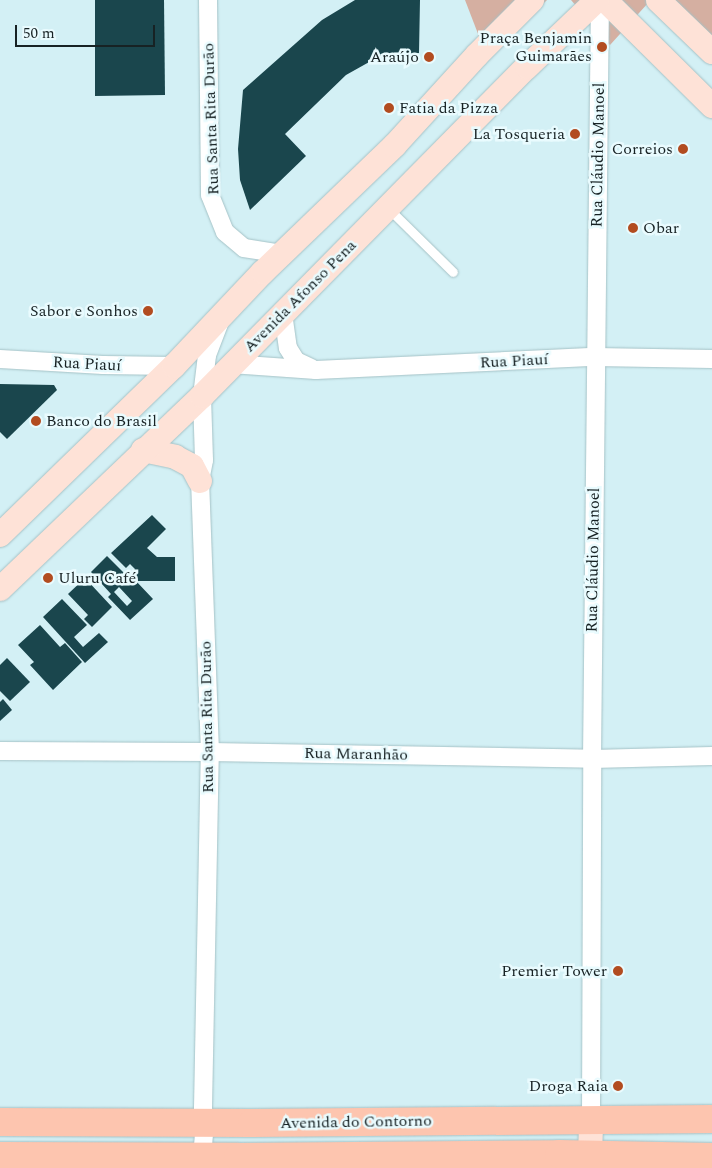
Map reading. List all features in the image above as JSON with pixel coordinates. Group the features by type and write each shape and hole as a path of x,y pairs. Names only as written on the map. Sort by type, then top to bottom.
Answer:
{"main road":[{"path":"0,535 174,366 282,254 388,152 476,55 532,0"},
{"name":"Avenida Afonso Pena","path":"0,589 143,450 202,396 231,364 387,208 598,0"},
{"path":"604,0 712,106"},
{"path":"658,0 712,52"},
{"path":"143,450 175,457 192,466 200,482"},
{"name":"Avenida do Contorno","path":"0,1122 205,1123 712,1119"},
{"path":"587,1161 590,1120"},
{"name":"Avenida do Contorno","path":"0,1156 205,1162 587,1161 712,1157"}],"street":[{"name":"Rua Santa Rita Durão","path":"208,0 210,195 225,232 244,248 282,254"},
{"name":"Rua Cláudio Manoel","path":"590,1120 598,0"},
{"path":"283,313 288,348 296,361 316,370"},
{"name":"Rua Santa Rita Durão","path":"205,1162 204,1098 210,752 200,482 204,460 202,396 207,355 222,315"},
{"name":"Rua Piauí","path":"231,364 316,370 596,357 712,359"},
{"name":"Rua Piauí","path":"0,359 103,365 174,366"},
{"name":"Rua Maranhão","path":"0,751 210,752 592,759 712,756"}],"lane":[{"path":"387,208 453,272"}],"shaded area":[{"path":"465,0 547,0 492,55 480,39"},
{"path":"571,0 712,0 712,50 649,2 610,45"}],"building":[{"path":"95,0 164,0 165,95 95,96"},
{"path":"355,0 420,0 419,53 396,55 371,61 346,75 285,134 306,156 250,210 240,180 238,149 243,90 322,20"},
{"path":"0,384 54,385 57,390 7,439 0,432"},
{"path":"152,515 166,529 147,548 157,557 175,557 175,581 136,581 153,599 130,620 108,597 111,594 91,572 107,556 129,578 135,569 130,564 126,568 111,553","holes":["119,587 132,601 127,606 114,592"]},
{"path":"85,578 112,607 92,627 84,619 88,615 68,594"},
{"path":"62,599 87,625 74,637 83,647 99,633 108,642 85,663 43,617"},
{"path":"40,625 60,647 65,643 82,662 53,690 30,665 34,662 18,645"},
{"path":"7,658 30,682 10,701 0,691 0,665"},
{"path":"3,699 12,710 0,721 0,702"}],"place":[{"name":"Praça Benjamin Guimarães","path":"602,47"},
{"name":"Araújo","path":"429,57"},
{"name":"Fatia da Pizza","path":"389,108"},
{"name":"La Tosqueria","path":"575,134"},
{"name":"Correios","path":"683,149"},
{"name":"Obar","path":"633,228"},
{"name":"Sabor e Sonhos","path":"148,311"},
{"name":"Banco do Brasil","path":"36,421"},
{"name":"Uluru Café","path":"48,578"},
{"name":"Premier Tower","path":"618,971"},
{"name":"Droga Raia","path":"618,1086"}]}
